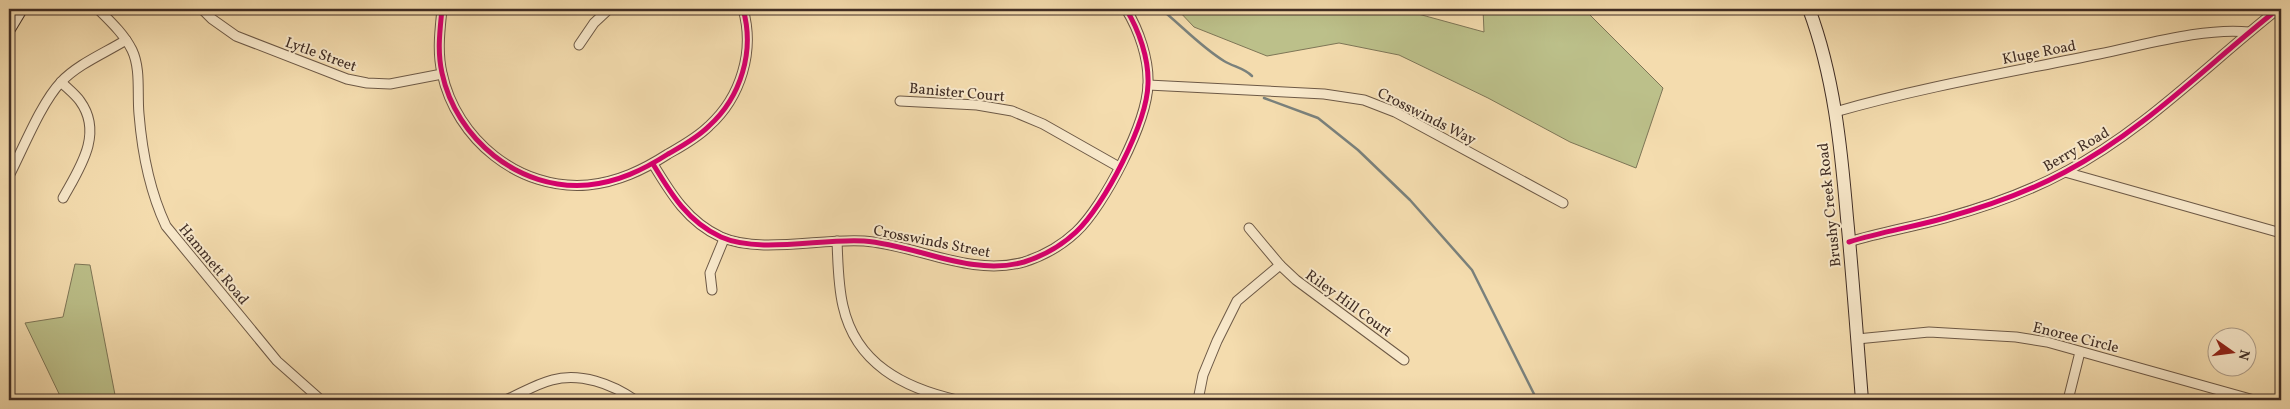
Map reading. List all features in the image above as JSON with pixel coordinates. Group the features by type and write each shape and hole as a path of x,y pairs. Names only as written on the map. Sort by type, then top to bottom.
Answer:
{"main road":[{"path":"9,29 22,9"},
{"name":"Brushy Creek Road","path":"1809,9 1826,62 1835,112 1849,242 1862,400"}],"street":[{"name":"Hammett Road","path":"98,9 126,40 132,51 137,68 139,113 144,152 155,199 166,226 278,361 321,400"},
{"name":"Lytle Street","path":"202,9 212,19 236,36 347,79 367,83 390,84 442,74"},
{"path":"442,9 439,41 442,74 452,103 469,131 492,155 521,172 554,183 587,185 625,177 653,164 700,134 718,117 731,99 739,82 746,58 747,33 743,9"},
{"path":"579,45 594,23 609,9"},
{"name":"Crosswinds Street","path":"653,164 681,206 690,216 705,229 724,238 753,244 837,242 881,244 978,265 1001,266 1022,262 1053,250 1078,231 1096,207 1138,128 1148,85 1145,56 1137,30 1126,9"},
{"name":"Berry Road","path":"1849,242 1980,207 2066,172 2148,118 2278,9"},
{"name":"Kluge Road","path":"1835,112 1898,94 2147,44 2229,31 2249,32"},
{"path":"9,176 48,100 61,82 76,70 126,40"},
{"path":"61,82 80,101 90,128 90,142 86,156 62,198"},
{"name":"Crosswinds Way","path":"1148,85 1203,86 1324,94 1364,100 1395,112 1563,203"},
{"name":"Banister Court","path":"900,101 978,105 1012,111 1043,124 1119,166"},
{"path":"2066,172 2281,233"},
{"name":"Riley Hill Court","path":"1249,228 1280,265 1296,280 1404,360"},
{"path":"712,290 710,273 724,238"},
{"path":"837,242 843,306 850,327 860,344 877,364 899,380 919,390 953,400"},
{"path":"1198,400 1203,374 1217,341 1238,301 1280,265"},
{"name":"Enoree Circle","path":"1858,339 1929,332 1967,333 2047,342 2254,400"},
{"path":"2068,400 2080,352"},
{"path":"506,400 552,380 571,378 592,380 615,387 635,400"}],"green space":[{"path":"1177,9 1400,9 1484,32 1483,9 1584,9 1663,88 1636,168 1570,142 1488,98 1399,55 1339,43 1267,56 1194,27"},
{"path":"75,264 90,265 116,400 62,400 25,323 63,317"}],"waterway":[{"path":"1161,9 1199,43 1228,63 1246,71 1252,76"},
{"path":"1264,98 1318,118 1358,150 1410,200 1472,270 1537,400"}],"cycle path":[{"path":"442,9 439,49 440,65 449,97 461,119 476,139 494,156 515,170 538,179 562,185 588,185 620,178 649,165 684,145 704,130 730,101 742,72 746,57 747,41 743,9"},
{"path":"653,164 681,206 690,215 709,231 736,242 772,245 864,241 984,266 1004,266 1024,262 1045,254 1058,246 1076,232 1087,220 1111,184 1132,141 1146,100 1148,74 1142,45 1126,9"},
{"path":"1849,242 1975,209 2021,192 2065,172 2122,137 2278,9"}]}
